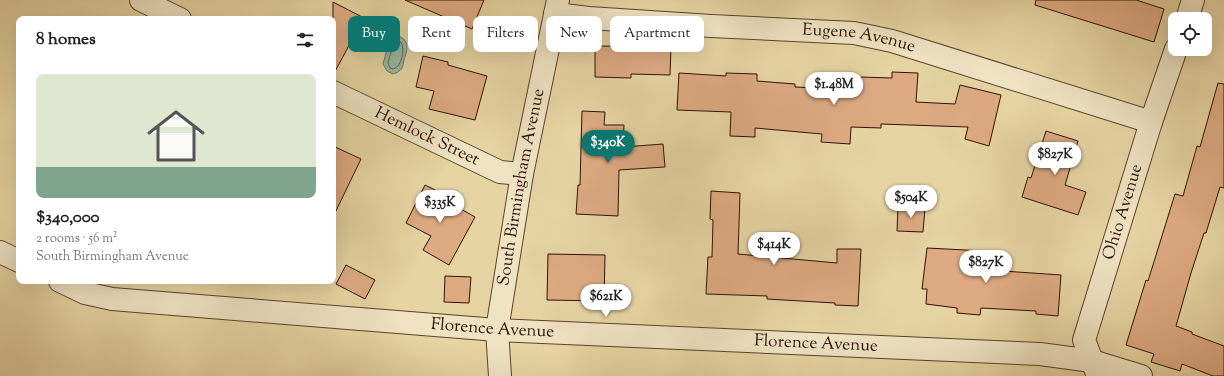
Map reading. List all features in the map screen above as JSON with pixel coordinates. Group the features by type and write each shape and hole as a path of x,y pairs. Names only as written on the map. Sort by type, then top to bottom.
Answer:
{"street":[{"path":"141,0 174,16"},
{"path":"1189,12 1193,0"},
{"name":"Eugene Avenue","path":"556,7 589,18 854,33 892,41 1151,122"},
{"name":"South Birmingham Avenue","path":"500,376 497,330 522,174 556,7"},
{"name":"Ohio Avenue","path":"1095,368 1084,340 1151,122 1174,56"},
{"name":"Hemlock Street","path":"336,93 500,172 522,174"},
{"path":"0,252 16,260"},
{"name":"Florence Avenue","path":"66,284 85,293 112,299 497,330 1040,354 1095,368 1141,376"}],"water":[{"path":"400,38 404,40 407,49 402,68 393,74 387,71 383,64 386,52 400,52"}],"building":[{"path":"405,0 484,0 477,16 473,16 472,29 465,26 465,16 442,16"},
{"path":"1036,0 1136,0 1164,9 1154,42 1035,5"},
{"path":"333,2 360,16 348,16 348,47 336,69 336,16 333,16"},
{"path":"602,46 610,46 610,52 671,52 670,75 631,74 631,78 595,77 595,52 602,52"},
{"path":"423,56 448,62 448,65 487,76 475,120 429,109 434,91 416,87"},
{"path":"892,72 918,73 916,102 955,104 960,85 1001,95 989,146 965,139 968,127 881,124 881,128 851,127 850,144 821,142 822,134 755,128 755,137 730,136 731,112 677,110 679,73 726,76 726,73 757,74 757,81 795,84 795,87 860,90 861,77 892,78"},
{"path":"1218,83 1224,84 1224,188 1220,187 1206,233 1204,233 1176,326 1192,332 1192,334 1224,346 1224,376 1213,376 1182,364 1180,371 1151,362 1154,354 1126,345 1175,194 1183,196 1197,146 1200,147"},
{"path":"582,111 605,112 604,125 624,125 623,147 663,144 665,167 619,170 618,216 576,214 578,185 580,185"},
{"path":"1046,131 1078,141 1065,185 1086,192 1078,215 1022,197 1028,177 1031,178"},
{"path":"336,147 361,159 336,211"},
{"path":"425,185 447,196 445,200 475,217 449,265 423,250 431,236 406,223"},
{"path":"711,191 740,193 738,254 837,263 837,249 861,249 858,306 835,305 835,303 767,299 767,296 706,294 708,257 712,257 713,220 710,219"},
{"path":"898,207 925,208 923,232 897,231"},
{"path":"927,248 1004,252 1003,271 1061,275 1058,316 1036,314 1036,311 981,308 980,315 957,313 957,308 926,304 927,289 922,289"},
{"path":"548,254 605,255 604,301 547,300"},
{"path":"346,265 375,280 365,299 336,284"},
{"path":"445,276 471,277 469,303 444,302"}]}
